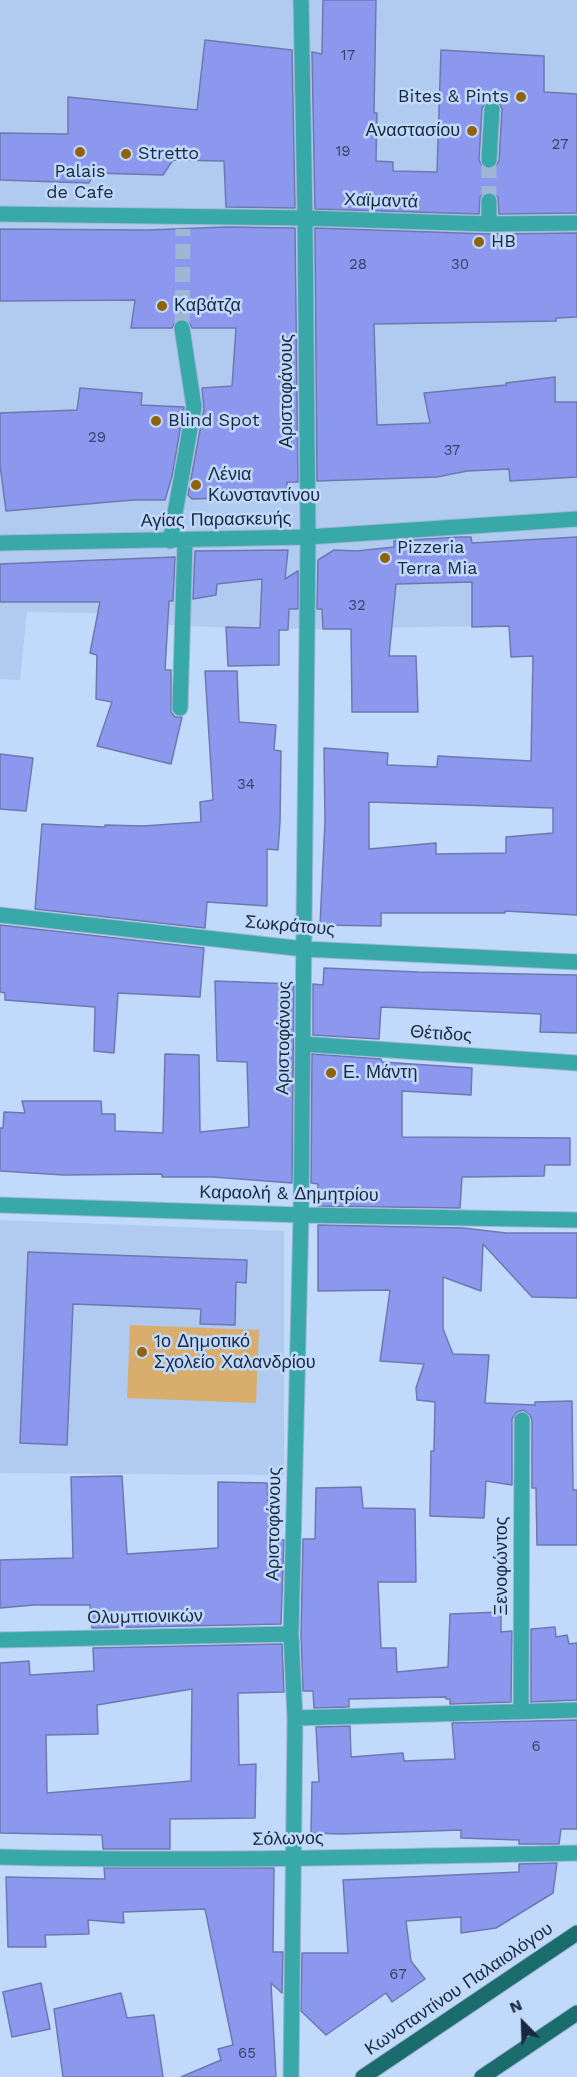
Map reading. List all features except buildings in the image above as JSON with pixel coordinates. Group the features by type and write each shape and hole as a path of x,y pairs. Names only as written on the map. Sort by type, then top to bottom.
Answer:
{"main road":[{"name":"Κωνσταντίνου Παλαιολόγου","path":"363,2077 577,1933"},
{"path":"482,2077 577,2013"}],"street":[{"name":"Αριστοφάνους","path":"291,2077 295,1718 291,1634 301,1215 308,537 301,0"},
{"path":"489,160 492,109"},
{"path":"489,201 489,224"},
{"name":"Χαϊμαντά","path":"0,214 184,223 305,218 489,224 577,223"},
{"path":"180,708 178,541 194,407 182,328"},
{"name":"Αγίας Παρασκευής","path":"0,543 308,537 577,519"},
{"name":"Σωκράτους","path":"0,915 304,949 577,962"},
{"name":"Θέτιδος","path":"303,1044 577,1063"},
{"name":"Καραολή & Δημητρίου","path":"0,1205 301,1215 577,1220"},
{"name":"Ξενοφώντος","path":"521,1712 522,1420"},
{"name":"Ολυμπιονικών","path":"0,1640 291,1634"},
{"path":"295,1718 577,1710"},
{"name":"Σόλωνος","path":"0,1857 90,1860 293,1859 577,1853"}],"shaded area":[{"path":"0,0 577,0 577,624 321,629 238,628 168,625 98,613 27,612 20,680 0,679"},
{"name":"1ο Δημοτικό Σχολείο Χαλανδρίου","path":"0,1220 284,1231 284,1475 0,1473"},
{"path":"130,1325 259,1330 256,1403 127,1398"}],"tunnel":[{"path":"489,160 489,201"},
{"path":"182,328 183,229"}],"place":[{"name":"Bites & Pints","path":"521,97"},
{"name":"Αναστασίου","path":"472,131"},
{"name":"Palais de Cafe","path":"80,152"},
{"name":"Stretto","path":"126,154"},
{"name":"HB","path":"479,242"},
{"name":"Καβάτζα","path":"162,306"},
{"name":"Blind Spot","path":"156,421"},
{"name":"Λένια Κωνσταντίνου","path":"196,485"},
{"name":"Pizzeria Terra Mia","path":"385,558"},
{"name":"Ε. Μάντη","path":"331,1073"},
{"name":"1ο Δημοτικό Σχολείο Χαλανδρίου","path":"142,1352"}]}
